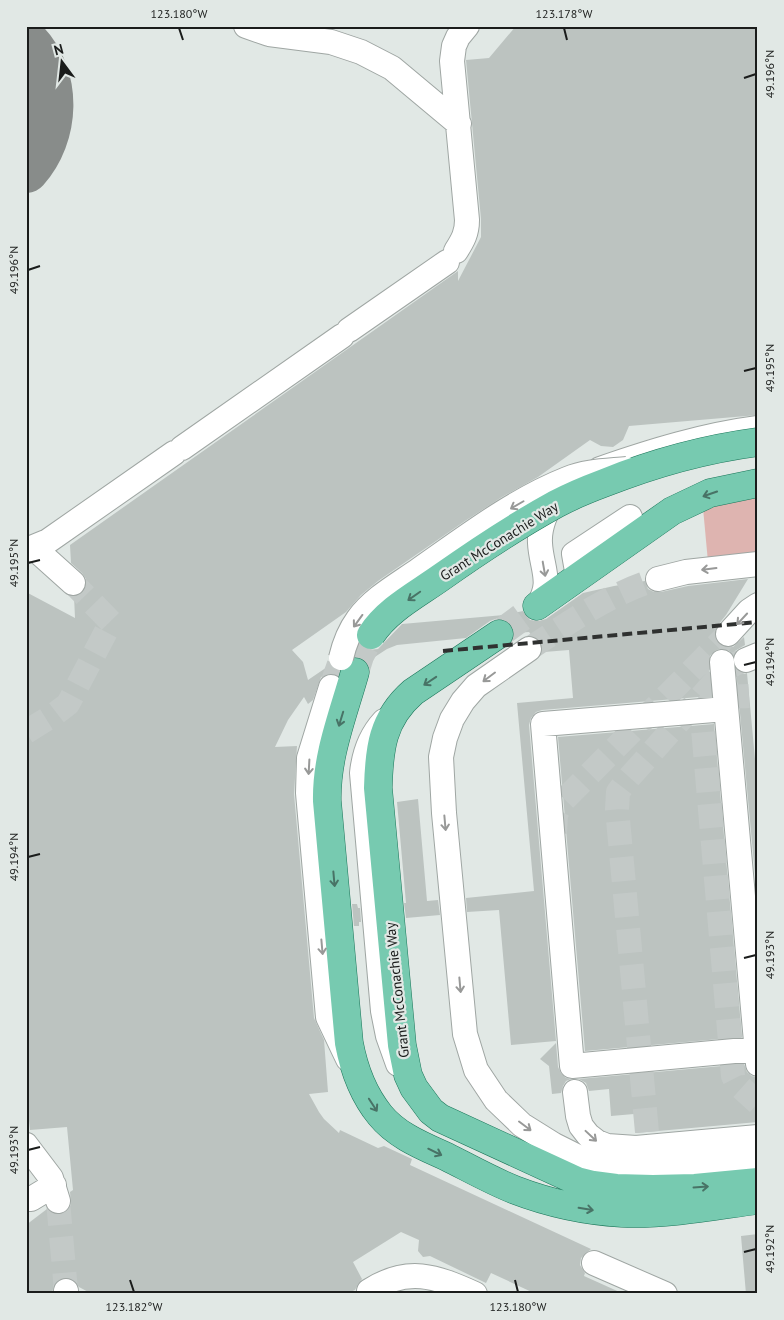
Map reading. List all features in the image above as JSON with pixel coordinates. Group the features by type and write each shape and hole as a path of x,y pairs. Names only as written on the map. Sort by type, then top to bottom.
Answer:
{"main road":[{"name":"Grant McConachie Way","path":"371,635 396,608 505,534 557,503 663,462 726,446 758,442"},
{"path":"537,606 672,511 710,494 758,482"},
{"name":"Grant McConachie Way","path":"499,634 413,692 402,702 392,714 379,756 378,788 400,1034 406,1068 414,1088 431,1111 440,1118 577,1181 616,1188 653,1189 695,1188 758,1182"},
{"path":"348,665 326,782 347,1030 356,1075 380,1116 392,1128 409,1139 515,1190 568,1206 613,1212 660,1212 758,1200"}],"lane":[{"path":"246,26 269,34 331,42 361,52 392,68 458,124"},
{"path":"73,583 30,549 48,541 345,333 451,256 464,239 467,230 467,220 452,53 456,40 466,26"},
{"path":"537,606 544,598 547,584 540,542 541,530 545,516 562,489 575,480 599,469 655,450 709,436 758,428"},
{"path":"348,665 349,636 358,619 376,601 460,541 502,514 568,478 590,472 630,469 663,462"},
{"path":"578,577 574,554 630,516"},
{"path":"658,579 686,572 758,564"},
{"path":"728,634 749,611 758,605"},
{"path":"529,649 476,686 463,701 452,719 441,757 442,796 465,1034 476,1070 496,1100 522,1125 554,1146 589,1160 633,1168 758,1158"},
{"path":"722,662 752,945 757,1058 572,1066 543,724 726,710"},
{"path":"332,687 310,758 308,793 328,1017 356,1075"},
{"path":"575,1092 581,1126 597,1142 618,1148 654,1139 758,1137"},
{"path":"26,1145 48,1172 56,1193 31,1199"},
{"path":"594,1264 665,1294"},
{"path":"369,1291 380,1284 395,1279 426,1276 447,1282 474,1294"}],"shaded area":[{"path":"758,494 758,557 708,562 703,508"}],"building":[{"path":"516,26 758,26 758,415 629,426 623,440 613,447 601,446 590,440 538,477 465,521 378,581 361,595 346,612 292,650 303,662 308,680 330,665 339,671 338,675 328,674 321,677 313,700 308,704 304,697 288,720 275,747 297,746 294,794 314,1018 324,1040 328,1092 309,1094 319,1112 339,1133 340,1130 378,1148 384,1146 412,1159 410,1165 591,1249 581,1258 580,1265 585,1273 584,1276 624,1294 536,1294 491,1273 486,1283 430,1256 423,1257 418,1251 419,1240 401,1232 353,1262 362,1279 355,1290 346,1294 92,1294 79,1287 73,1279 66,1277 54,1284 52,1294 26,1294 26,1225 47,1209 55,1214 62,1214 68,1211 71,1204 70,1192 73,1190 67,1127 30,1130 26,1093 26,592 75,618 74,596 84,592 86,579 71,563 70,545 458,271 458,281 481,237 481,219 466,60 489,58"},
{"path":"748,579 715,632 715,639 725,647 733,647 744,637 745,645 735,651 734,655 728,650 721,648 710,656 708,663 711,696 542,710 536,712 531,718 529,725 556,1041 511,1045 499,910 467,912 466,898 534,891 517,703 573,698 569,650 544,652 540,642 529,632 515,633 512,625 506,620 498,618 490,621 466,638 397,645 367,662 360,657 355,657 360,645 369,650 378,649 402,624 504,615 523,611 530,620 539,621 546,619 583,593 614,586 645,581 648,589 654,592 661,592 688,586"},
{"path":"736,670 744,674 747,673 758,791 758,907"},
{"path":"714,724 742,1037 585,1051 558,737"},
{"path":"418,799 427,901 438,900 440,915 406,918 397,802"},
{"path":"352,904 357,904 358,908 360,908 361,922 359,922 359,926 354,926"},
{"path":"556,1043 558,1067 566,1078 571,1079 566,1081 561,1093 552,1094 549,1066 540,1059"},
{"path":"744,1064 747,1072 758,1078 758,1122 636,1133 634,1114 611,1116 609,1089 589,1091 586,1083 579,1079"},
{"path":"758,1234 758,1294 746,1294 741,1236"}],"taxiway":[{"path":"26,42 37,56 45,72 50,106 49,124 44,140 26,170"}],"tunnel":[{"path":"529,649 607,600 658,579"},
{"path":"26,732 68,704 111,622 73,583"},
{"path":"499,634 537,606"},
{"path":"555,833 556,814 564,800 728,634"},
{"path":"355,672 360,656 371,635"},
{"path":"331,687 341,658"},
{"path":"647,1132 617,809 618,792 726,669 746,660"},
{"path":"749,696 720,698 708,704 702,717 733,1076 737,1084 758,1103"},
{"path":"58,1201 66,1291"}],"railway":[{"path":"443,651 758,622"}]}
